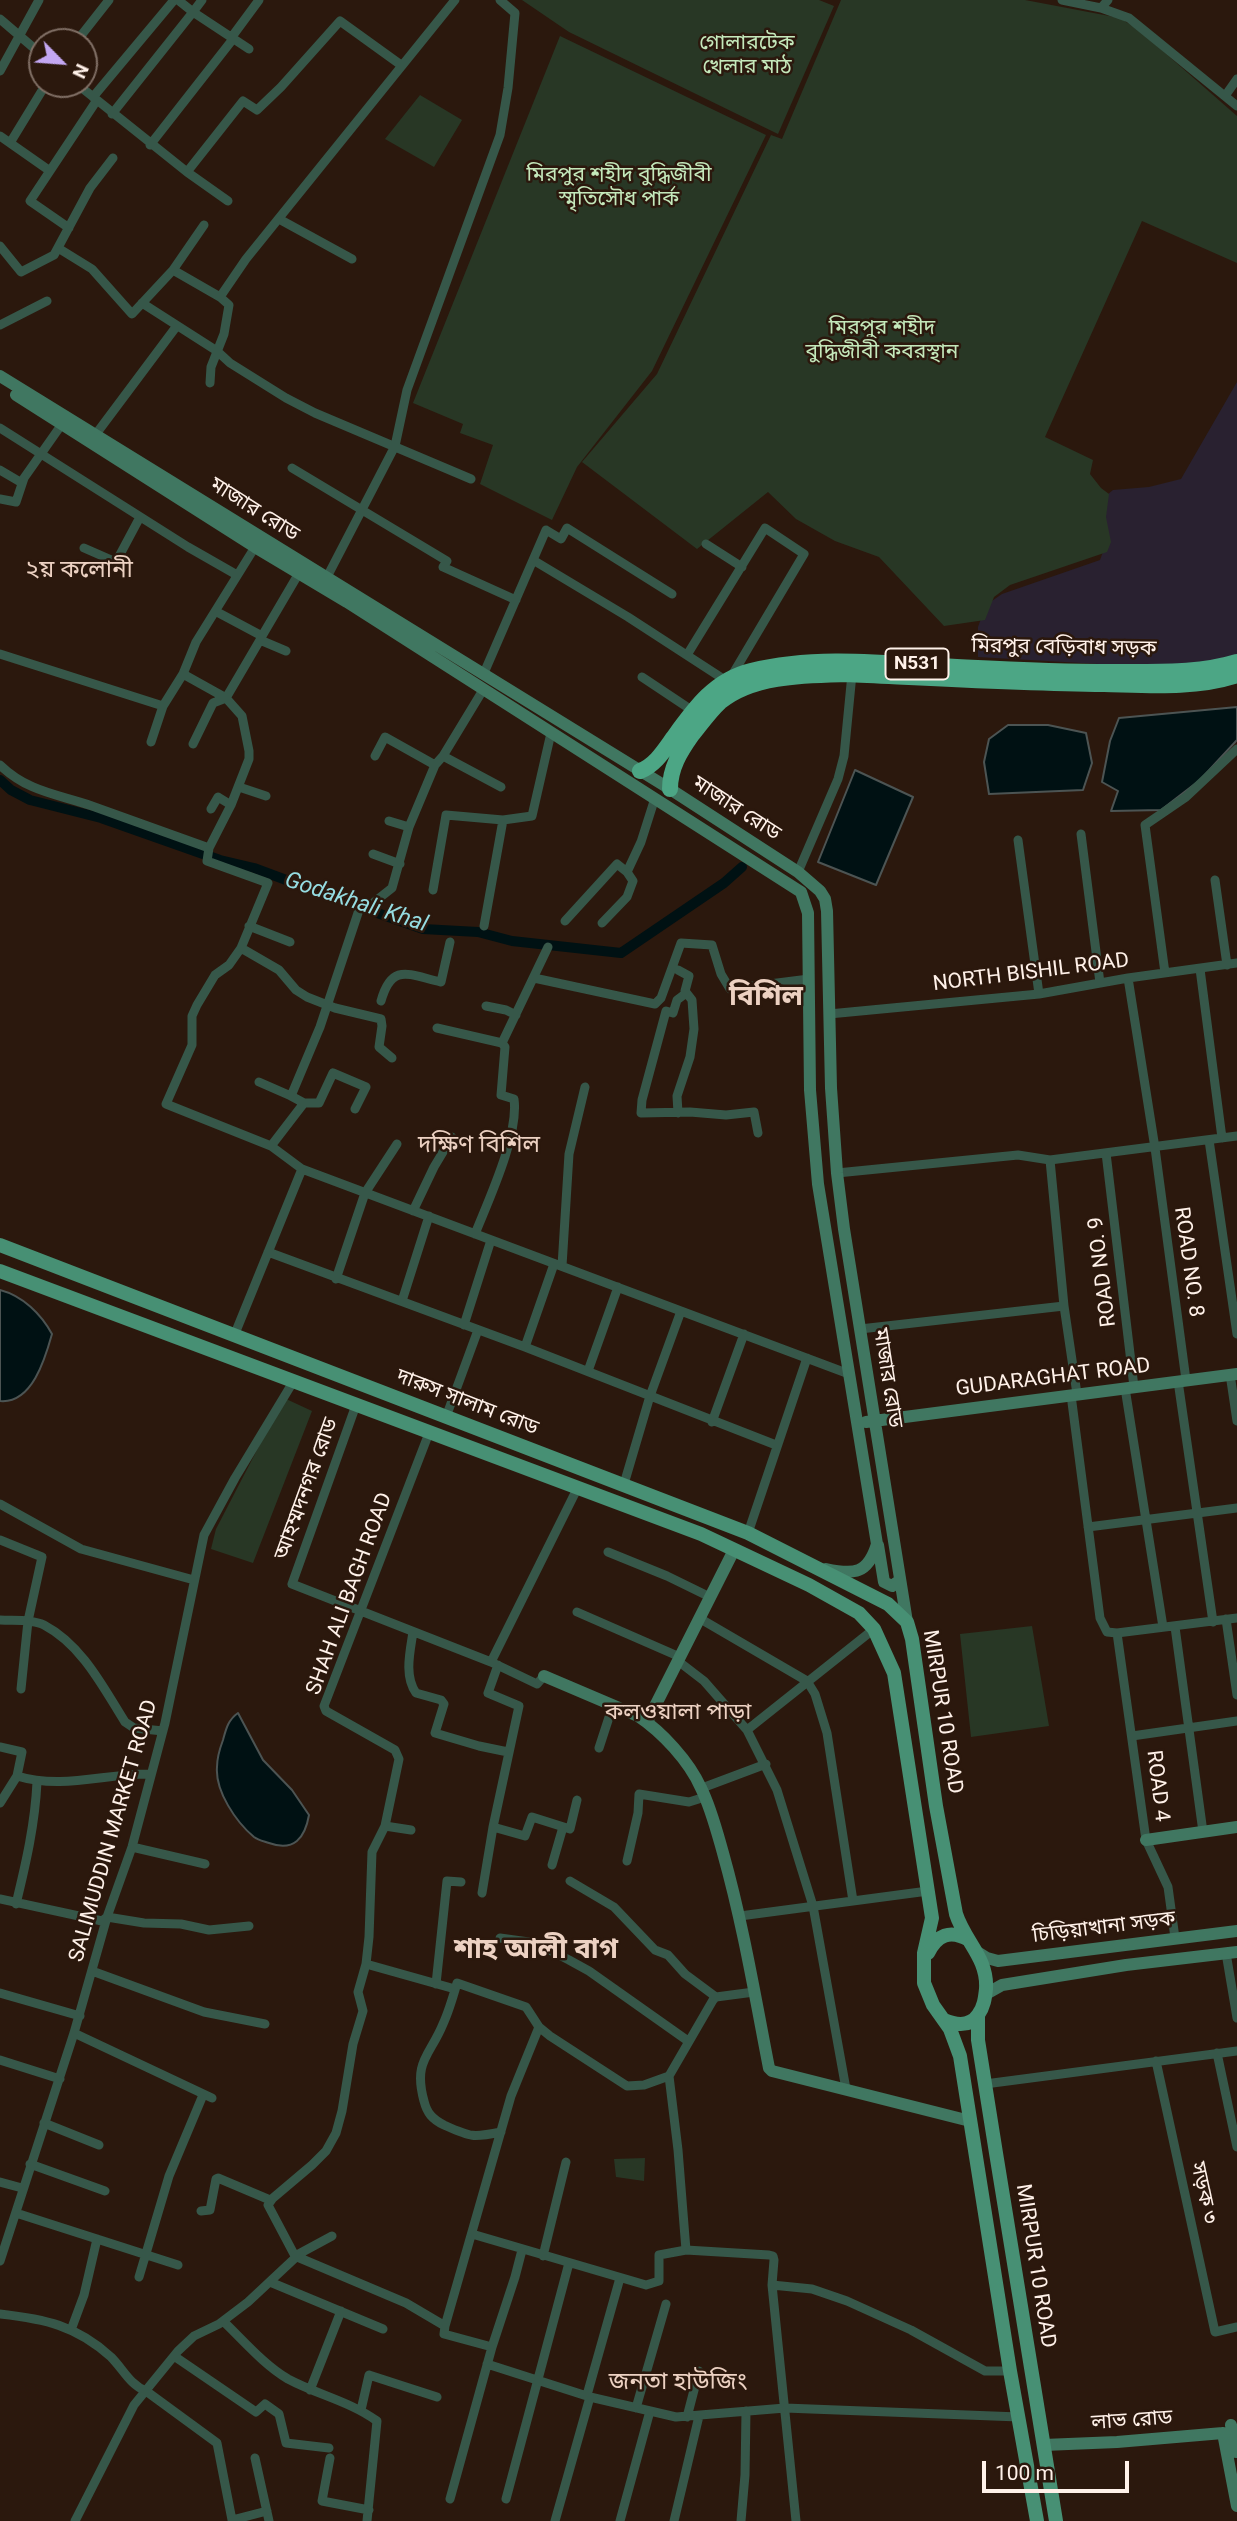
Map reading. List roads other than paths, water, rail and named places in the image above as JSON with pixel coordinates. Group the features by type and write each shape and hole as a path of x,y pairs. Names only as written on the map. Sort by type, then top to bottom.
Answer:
{"highway":[{"name":"মিরপুর বেড়িবাধ সড়ক","path":"636,777 652,765 716,686 728,679 848,670 1033,683 1133,685 1202,682 1233,669"},
{"name":"মিরপুর বেড়িবাধ সড়ক","path":"663,797 673,768 700,725 720,702 744,687 754,677"},
{"path":"657,759 673,768"}],"main road":[{"name":"মাজার রোড","path":"0,376 484,674 802,894 808,913 810,1090 818,1184 884,1582 892,1586 899,1580"},
{"name":"মাজার রোড","path":"0,385 551,733 636,777"},
{"path":"480,688 484,674"},
{"name":"মাজার রোড","path":"663,797 798,872 814,885 825,899 831,1088 837,1173 859,1329 907,1622"},
{"path":"802,894 814,885"},
{"path":"808,913 827,911"},
{"path":"809,1016 829,1014"},
{"path":"810,1090 831,1088"},
{"name":"দারুস সালাম রোড","path":"0,1245 748,1533 888,1604 907,1622"},
{"name":"দারুস সালাম রোড","path":"0,1271 657,1516 797,1579 855,1610 874,1629"},
{"name":"GUDARAGHAT ROAD","path":"857,1423 1234,1374"},
{"path":"434,1435 441,1415"},
{"path":"819,1567 839,1572 856,1572 869,1564 877,1544"},
{"path":"647,1722 734,1550"},
{"name":"MIRPUR 10 ROAD","path":"907,1622 912,1639 936,1806 956,1914 966,1936"},
{"name":"MIRPUR 10 ROAD","path":"874,1629 894,1673 932,1918 923,1964"},
{"path":"544,1676 647,1722 679,1755 704,1793 740,1916 769,2068 772,2071 970,2121"},
{"path":"1146,1840 1237,1827"},
{"name":"চিড়িয়াখানা সড়ক","path":"979,1953 998,1961 1237,1931"},
{"path":"943,1934 966,1936 979,1953 986,1974 986,1994 978,2016 962,2024 944,2020 927,1994 923,1964 931,1946 943,1934"},
{"name":"চিড়িয়াখানা সড়ক","path":"986,1994 1002,1985 1126,1965 1232,1953"},
{"name":"MIRPUR 10 ROAD","path":"978,2016 978,2040 1056,2521"},
{"name":"MIRPUR 10 ROAD","path":"944,2020 960,2056 1010,2371 1037,2521"},
{"path":"1231,2430 1237,2460"},
{"path":"1231,2430 1237,2506"},
{"name":"লাভ রোড","path":"1044,2445 1116,2442 1231,2430"}],"street":[{"path":"0,71 39,0"},
{"path":"87,28 109,0"},
{"path":"69,228 30,201 95,99 176,0 249,49"},
{"path":"112,114 202,0"},
{"path":"150,145 259,0"},
{"path":"327,577 395,446 407,390 500,135 508,88 515,13 500,0"},
{"path":"1062,0 1101,8 1129,18 1237,106"},
{"path":"1101,8 1108,0"},
{"path":"220,297 246,259 449,2"},
{"path":"0,19 28,42"},
{"path":"187,172 243,102 257,110 340,21 401,65"},
{"path":"1225,96 1237,79"},
{"path":"10,143 37,98"},
{"path":"95,99 150,145 228,201"},
{"path":"0,136 50,171"},
{"path":"0,246 21,272 54,255 90,188 113,158"},
{"path":"279,219 352,259"},
{"path":"58,248 92,269 132,314 173,270 204,225"},
{"path":"173,270 229,305 224,334 211,367 210,383"},
{"path":"0,325 47,302"},
{"path":"142,303 217,351 230,363 296,403 471,479"},
{"path":"96,434 176,327"},
{"path":"0,499 16,502 22,484 62,424"},
{"path":"0,428 237,575"},
{"path":"292,468 447,561 443,567 516,600"},
{"path":"0,470 22,484"},
{"path":"84,548 116,562 140,517"},
{"path":"484,674 546,530 561,539 566,528 672,594"},
{"path":"533,560 687,655 728,679 804,554 765,528 687,655"},
{"path":"706,544 742,567"},
{"path":"151,743 163,706 183,674 196,642 255,547"},
{"path":"193,744 214,703 226,698 299,573"},
{"path":"217,612 286,651"},
{"path":"0,654 163,706"},
{"path":"798,872 833,790 844,755 849,726 848,670"},
{"path":"183,674 226,698 242,716 249,751 250,759 209,849 207,861 268,883 241,948 229,965 215,975 197,1005 192,1016 192,1045 166,1104 271,1146 302,1169 849,1374"},
{"path":"642,677 694,711"},
{"path":"373,903 391,888 409,827 435,765 443,756 480,688"},
{"path":"433,890 446,815 503,820 531,816 551,733"},
{"path":"375,756 385,737 435,765"},
{"path":"1165,973 1145,825 1186,797 1237,749"},
{"path":"443,756 501,787"},
{"path":"0,765 33,789 94,807 209,849"},
{"path":"239,787 266,796"},
{"path":"211,809 218,797 231,805"},
{"path":"627,872 663,797"},
{"path":"484,926 503,820"},
{"path":"389,821 409,827"},
{"path":"1080,834 1100,983"},
{"path":"1018,840 1039,994"},
{"path":"373,854 400,864"},
{"path":"565,921 617,864 633,881 627,897 602,923"},
{"path":"1215,880 1232,964"},
{"path":"291,1096 327,1006 360,907"},
{"path":"249,926 290,942"},
{"path":"381,1001 388,981 394,976 407,974 441,982 450,942"},
{"path":"534,978 655,1004 661,998 681,943 712,945 721,974 730,989 809,979"},
{"path":"502,1043 548,947"},
{"path":"241,948 279,970 296,990 327,1006 381,1019 379,1047 392,1058"},
{"name":"NORTH BISHIL ROAD","path":"829,1014 1039,994 1128,978 1232,964"},
{"path":"1200,968 1222,1138"},
{"path":"678,970 689,976 685,994 677,1000 673,1013 666,1011 640,1113 726,1115 754,1112 758,1133"},
{"name":"ROAD NO. 8","path":"1128,978 1155,1148 1213,1622"},
{"path":"678,1113 677,1096 690,1056 694,1029 692,1000 685,994"},
{"path":"486,1006 516,1015"},
{"path":"437,1028 502,1043 505,1047 501,1095 514,1099 514,1120 475,1234"},
{"path":"259,1082 304,1104 319,1103 333,1073 366,1087 355,1109"},
{"path":"526,1347 558,1265 569,1154 585,1087"},
{"path":"271,1146 304,1104"},
{"path":"837,1173 1018,1154 1049,1160 1237,1136"},
{"path":"413,1211 452,1137"},
{"path":"1209,1140 1237,1334"},
{"path":"336,1279 365,1193 397,1144"},
{"name":"ROAD NO. 9","path":"1106,1153 1129,1387 1163,1627"},
{"path":"1049,1160 1100,1619 1107,1632 1117,1633 1237,1618"},
{"path":"234,1336 302,1169"},
{"path":"402,1301 429,1216"},
{"path":"464,1325 491,1240"},
{"path":"268,1252 526,1347 776,1445"},
{"path":"588,1371 618,1287"},
{"path":"859,1329 1064,1306"},
{"path":"624,1484 650,1396 681,1311"},
{"path":"441,1415 478,1330"},
{"path":"712,1422 744,1334"},
{"path":"748,1533 807,1358"},
{"path":"1234,1374 1237,1421"},
{"name":"SALIMUDDIN MARKET ROAD","path":"0,2261 4,2234 16,2213 80,2016 107,1917 132,1847 163,1731 204,1535 293,1382"},
{"name":"আহম্মদনগর রোড","path":"356,1405 292,1584 361,1611"},
{"name":"SHAH ALI BAGH ROAD","path":"270,2200 326,2151 336,2133 342,2111 353,2044 363,2011 358,1992 366,1964 372,1852 385,1826 399,1759 391,1748 326,1711 324,1706 434,1435"},
{"path":"482,1893 519,1706 488,1693 495,1664 578,1488"},
{"path":"0,1504 82,1549 194,1580"},
{"path":"1088,1527 1237,1508"},
{"path":"0,1540 42,1556 29,1621 21,1689"},
{"path":"608,1552 710,1597"},
{"path":"361,1611 495,1664 537,1684 544,1676"},
{"path":"577,1612 679,1659 704,1681 747,1730 766,1764 786,1813 813,1906 846,2089"},
{"path":"699,1618 807,1681 815,1694 827,1733 853,1901"},
{"path":"1226,1619 1237,1695"},
{"path":"0,1620 43,1624 74,1647 86,1661 125,1722 134,1728 163,1731"},
{"path":"1175,1627 1203,1832"},
{"path":"747,1730 874,1629"},
{"path":"413,1632 408,1665 412,1688 416,1693 441,1700 444,1704 435,1733 508,1752"},
{"name":"ROAD 4","path":"1117,1633 1146,1840 1168,1887 1175,1938"},
{"path":"599,1748 613,1705"},
{"path":"1132,1736 1237,1720"},
{"path":"0,1747 22,1752 18,1776 1,1800"},
{"path":"627,1861 638,1813 639,1794 689,1802 766,1764"},
{"path":"18,1776 37,1782 72,1782 151,1774"},
{"path":"16,1904 28,1858 37,1782"},
{"path":"493,1827 525,1836 532,1817 570,1829 577,1800"},
{"path":"385,1826 411,1830"},
{"path":"552,1865 564,1827"},
{"path":"132,1847 205,1864"},
{"path":"436,1984 447,1881 461,1882"},
{"path":"570,1881 614,1907 654,1950 668,1955 685,1974 716,1997"},
{"path":"740,1916 928,1891"},
{"path":"0,1899 102,1922 107,1917 144,1923 181,1924 209,1930 249,1926"},
{"path":"500,1938 536,1943 589,1971 688,2041"},
{"path":"1232,1953 1237,2018"},
{"path":"366,1964 455,1989"},
{"path":"92,1971 204,2012 264,2024"},
{"path":"501,2132 471,2138 438,2122 427,2112 420,2088 420,2075 428,2050 443,2026 457,1983 526,2007 539,2027 627,2086 644,2085 669,2076"},
{"path":"0,1993 80,2016"},
{"path":"686,2250 669,2076 716,1997 754,1993"},
{"path":"492,2347 444,2334 445,2326 521,2067 539,2027"},
{"path":"74,2033 207,2096 169,2176 139,2277"},
{"path":"985,2084 1237,2051"},
{"path":"1217,2053 1237,2147"},
{"path":"0,2060 60,2079"},
{"name":"সড়ক ৩","path":"1156,2061 1215,2332 1237,2327"},
{"path":"44,2123 99,2145"},
{"path":"543,2256 566,2162"},
{"path":"30,2164 105,2191"},
{"path":"201,2211 210,2210 218,2178 270,2200 268,2205 295,2256 406,2303 445,2326"},
{"path":"0,2182 22,2188"},
{"path":"16,2213 178,2265"},
{"path":"472,2234 646,2285 659,2281 659,2255 686,2250 773,2256 772,2285 796,2521"},
{"path":"75,2521 141,2392 194,2336 223,2321 248,2302 290,2264 295,2256 332,2236"},
{"path":"71,2330 84,2295 97,2239"},
{"path":"450,2499 522,2250"},
{"path":"506,2498 569,2263"},
{"path":"555,2521 620,2278"},
{"path":"270,2282 383,2329"},
{"path":"772,2285 804,2288 846,2301 922,2335 985,2371 1010,2371"},
{"path":"636,2408 666,2304"},
{"path":"310,2390 341,2311"},
{"path":"0,2314 43,2319 71,2330 110,2356 141,2392 217,2443 232,2520 268,2516 255,2458"},
{"path":"223,2321 285,2377 310,2390 339,2399 377,2421 367,2521"},
{"path":"174,2356 256,2412 265,2403 279,2414 286,2443 328,2448"},
{"path":"487,2364 589,2396 687,2417 785,2408 1019,2417"},
{"path":"687,2417 699,2371"},
{"path":"361,2410 369,2375 437,2397"},
{"path":"620,2521 650,2411"},
{"path":"741,2521 746,2411"},
{"path":"674,2521 699,2416"},
{"path":"330,2458 322,2501 369,2510"}],"waterway":[{"name":"Godakhali Khal","path":"0,780 11,790 30,800 101,818 220,860 254,868 423,929 478,932 512,941 621,953 724,883 742,867"}],"district":[{"name":"২য় কলোনী","path":"79,571"},
{"name":"বিশিল","path":"766,998"},
{"name":"দক্ষিণ বিশিল","path":"479,1146"},
{"name":"কলওয়ালা পাড়া","path":"678,1713"},
{"name":"শাহ আলী বাগ","path":"536,1951"},
{"name":"জনতা হাউজিং","path":"678,2383"}],"park label":[{"name":"গোলারটেক খেলার মাঠ","path":"747,56"},
{"name":"মিরপুর শহীদ বুদ্ধিজীবী স্মৃতিসৌধ পার্ক","path":"619,188"},
{"name":"মিরপুর শহীদ বুদ্ধিজীবী কবরস্থান","path":"882,341"}]}
